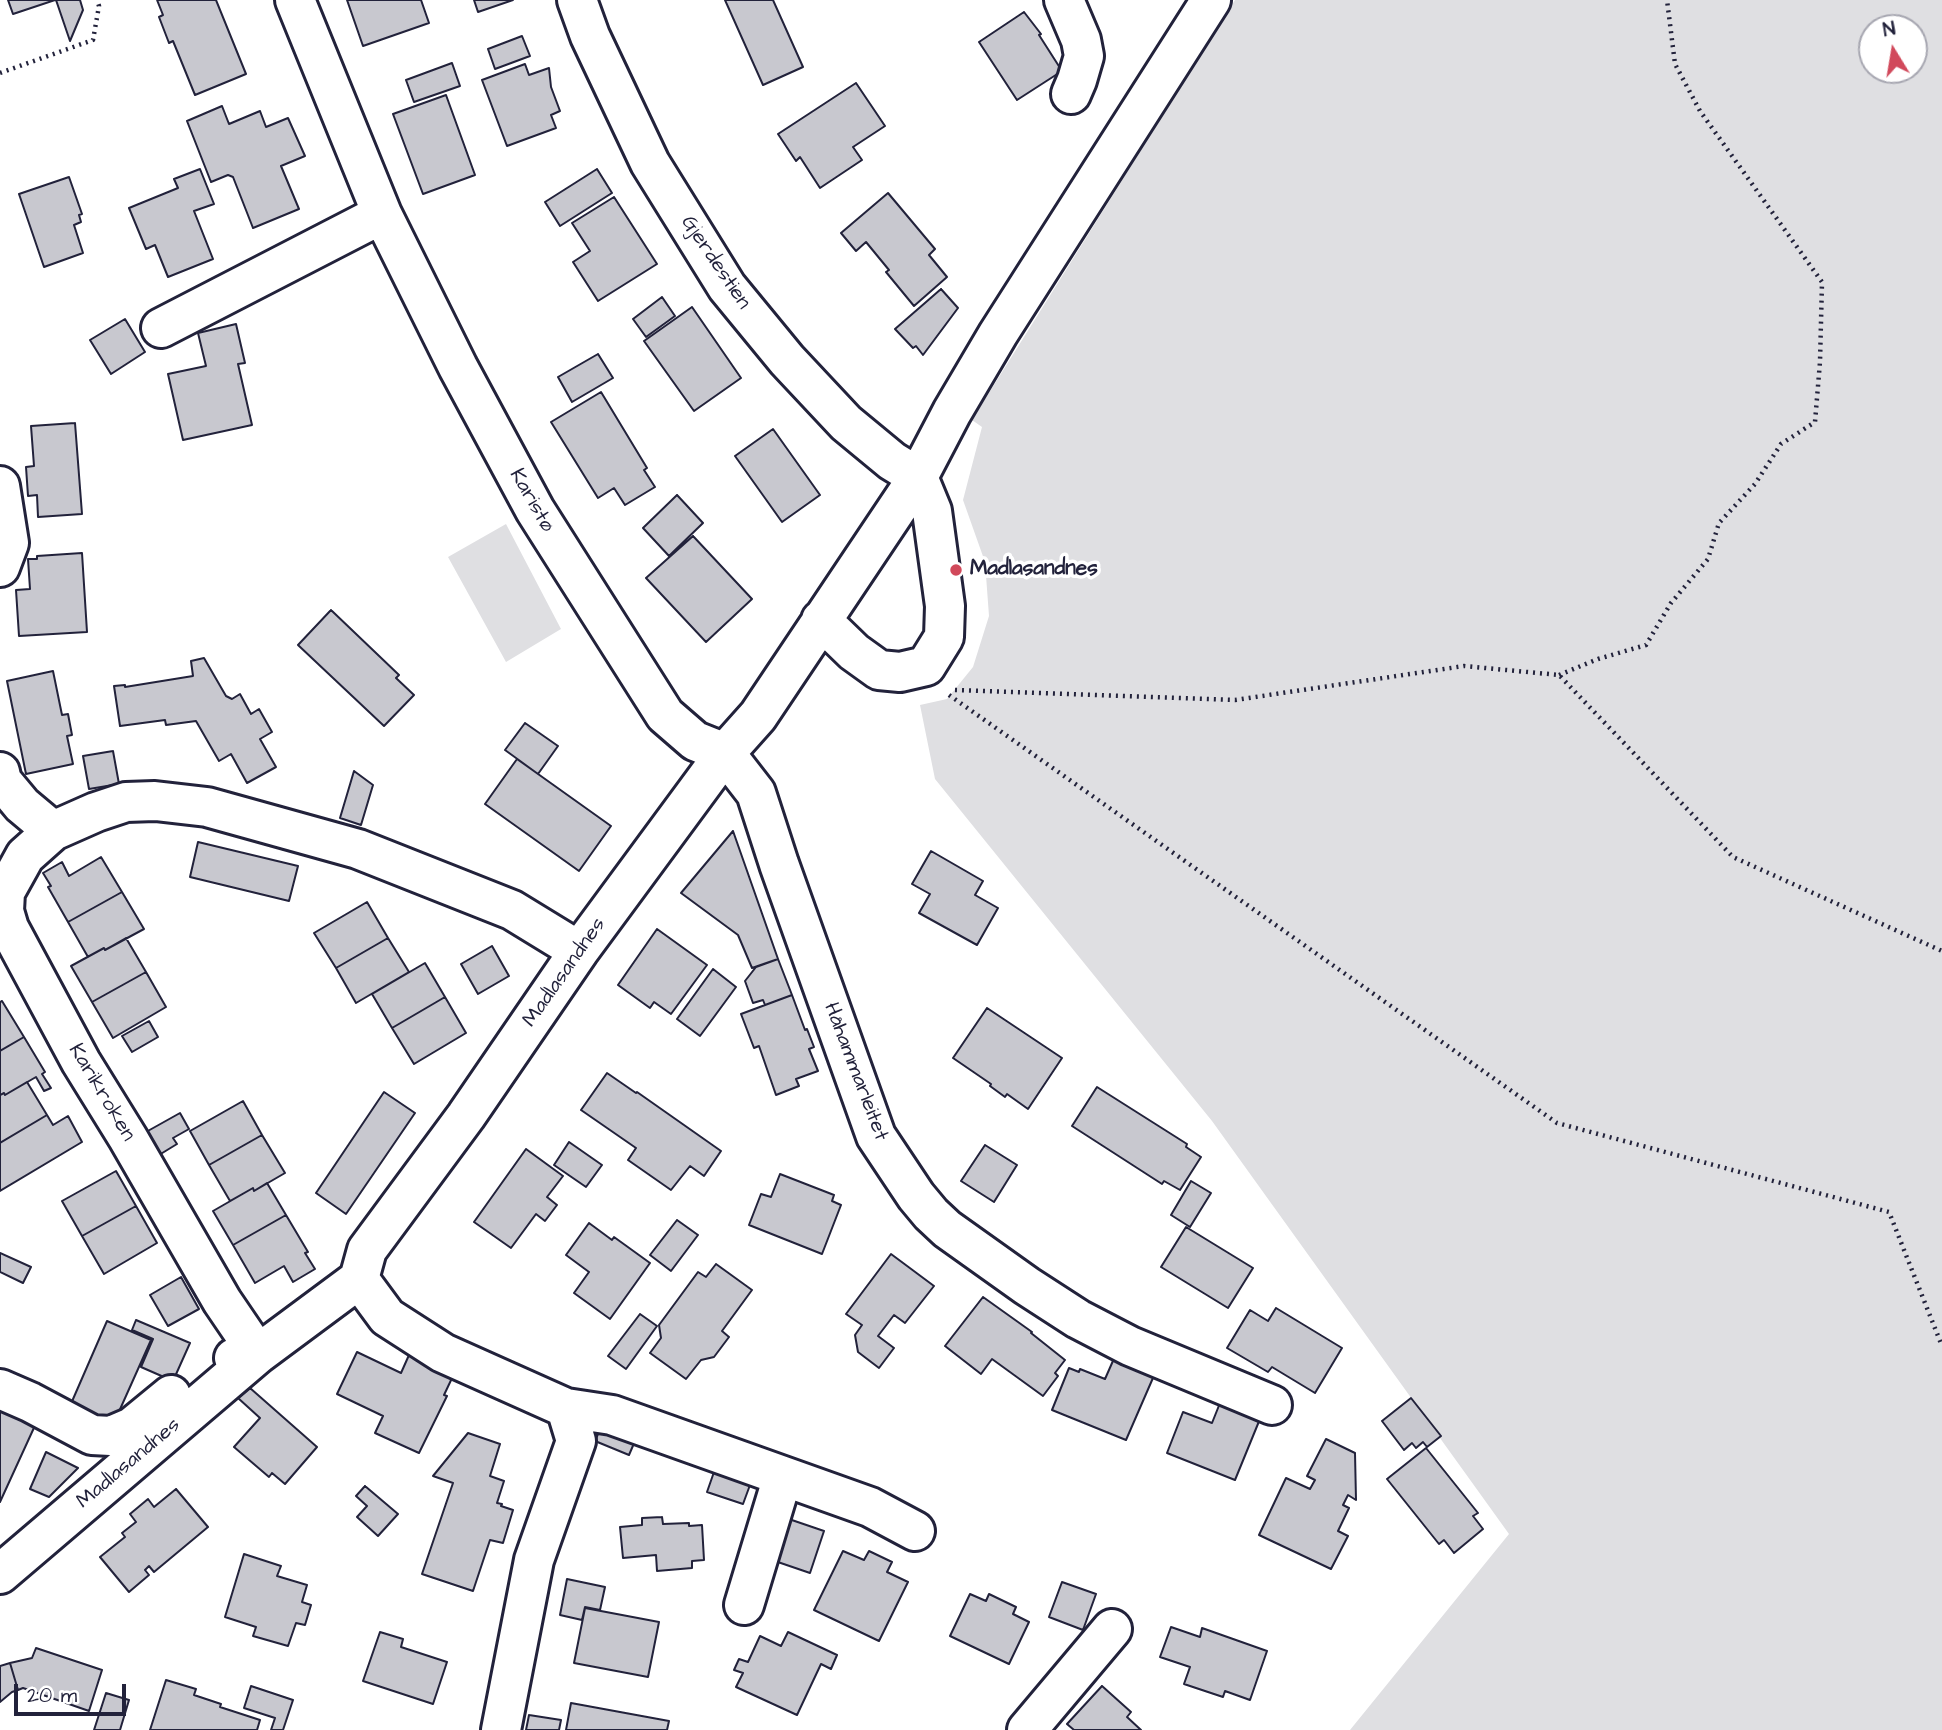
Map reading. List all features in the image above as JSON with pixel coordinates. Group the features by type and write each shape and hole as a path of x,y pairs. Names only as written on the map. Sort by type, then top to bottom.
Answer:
{"street":[{"name":"Karistø","path":"295,0 382,214 458,368 535,510 665,715 695,741 725,753"},
{"name":"Gjerdestien","path":"577,0 590,36 650,163 727,287 787,360 846,423 892,461 918,477"},
{"path":"1064,0 1081,40 1084,56 1071,94"},
{"name":"Madlasandnes","path":"0,1574 258,1354 359,1279 367,1251 467,1116 579,951 725,753 758,716 918,477 998,334 1211,0"},
{"path":"162,328 382,214"},
{"path":"821,620 853,652 879,670 900,671 926,666 944,637 944,606 932,511 918,477"},
{"path":"0,486 9,543 0,567"},
{"name":"Håhammarleitet","path":"725,753 755,793 876,1136 930,1214 1027,1286 1078,1319 1130,1346 1272,1405"},
{"path":"1,778 22,805 53,831"},
{"name":"Karikroken","path":"258,1354 222,1301 128,1138 4,933 5,892 25,856 53,831 126,802 155,801 207,807 358,849 512,910 579,951"},
{"path":"359,1279 387,1317 443,1353 566,1408 612,1415 870,1507 915,1531"},
{"name":"Madlasandnes","path":"0,1389 92,1435 111,1436 132,1427 218,1359 258,1354"},
{"path":"501,1730 534,1560 576,1441 566,1408"},
{"path":"744,1605 783,1476"},
{"path":"1027,1730 1112,1629"}],"path":[{"path":"0,73 93,40 99,6 97,0"},
{"path":"1668,0 1675,64 1700,111 1822,282 1820,362 1815,422 1782,444 1755,484 1718,523 1708,559 1671,603 1646,645 1598,659 1559,675 1464,666 1235,700 940,690 1557,1123 1889,1212 1942,1346"},
{"path":"1559,675 1733,857 1942,951"}],"shaded area":[{"path":"1235,0 1942,0 1942,1730 1350,1730 1509,1534 1212,1121 935,779 920,705 947,699 973,667 989,616 985,562 963,500 982,427 972,420"},
{"path":"506,524 561,629 506,662 448,557"}],"building":[{"path":"8,0 55,0 13,14"},
{"path":"56,0 80,0 83,10 70,41"},
{"path":"157,0 216,0 246,74 195,95 173,41 169,43 159,17 163,15"},
{"path":"347,0 421,0 429,23 363,46"},
{"path":"474,0 513,0 478,12"},
{"path":"725,0 773,0 803,67 763,85"},
{"path":"1024,12 1041,34 1039,35 1062,71 1017,100 979,42"},
{"path":"522,36 530,56 495,69 488,49"},
{"path":"452,63 460,86 414,102 406,80"},
{"path":"525,64 529,75 549,68 551,87 560,111 551,115 556,128 507,146 482,80"},
{"path":"856,83 885,126 853,147 862,160 820,188 800,157 796,161 778,134"},
{"path":"446,95 475,175 423,194 393,114"},
{"path":"222,106 229,124 260,111 266,127 288,118 305,156 281,166 299,209 253,228 233,177 228,175 211,182 187,121"},
{"path":"200,169 214,204 194,211 213,259 168,277 155,245 146,249 129,208 178,188 174,179"},
{"path":"597,169 612,193 560,226 545,202"},
{"path":"69,177 82,214 79,215 81,222 74,225 83,253 44,267 19,194"},
{"path":"888,193 935,249 929,255 947,277 914,306 866,242 856,251 841,233"},
{"path":"614,197 657,264 598,301 573,262 590,251 572,223"},
{"path":"941,289 958,308 923,355 895,329"},
{"path":"662,297 675,316 646,337 633,319"},
{"path":"692,307 741,378 694,411 644,341"},
{"path":"125,319 145,352 111,374 90,340"},
{"path":"236,324 245,363 238,364 252,425 183,440 168,374 206,366 198,333"},
{"path":"598,354 613,378 572,402 558,377"},
{"path":"601,392 647,468 644,470 655,487 625,505 614,488 598,498 551,422"},
{"path":"75,423 82,514 38,517 37,495 28,496 26,467 34,466 31,426"},
{"path":"773,429 820,495 782,522 735,456"},
{"path":"677,495 703,523 669,556 643,528"},
{"path":"693,536 752,599 706,642 646,578"},
{"path":"82,553 87,632 19,636 16,590 30,589 28,559"},
{"path":"331,610 399,675 396,678 414,695 384,726 298,645"},
{"path":"204,658 226,696 232,699 240,694 251,714 259,709 272,732 260,739 276,767 247,783 231,754 219,761 196,721 166,725 165,720 120,726 114,686 125,687 193,676 191,661"},
{"path":"53,671 62,715 68,714 72,735 67,736 73,764 26,774 7,681"},
{"path":"525,723 558,746 538,774 505,750"},
{"path":"113,751 119,784 89,789 83,756"},
{"path":"517,759 611,826 579,871 485,804"},
{"path":"354,771 373,785 361,825 340,818"},
{"path":"733,831 778,959 752,968 738,935 681,893"},
{"path":"198,842 298,866 289,901 190,877"},
{"path":"931,851 983,881 975,895 998,908 977,945 919,913 930,894 912,884"},
{"path":"101,857 122,892 68,922 43,873 62,862 69,876"},
{"path":"122,892 144,929 88,957 68,922"},
{"path":"367,902 388,938 336,968 314,933"},
{"path":"657,929 707,965 671,1014 654,1002 650,1008 618,985"},
{"path":"126,938 146,972 92,1002 71,966"},
{"path":"388,938 409,972 356,1003 336,968"},
{"path":"492,946 509,976 478,994 461,964"},
{"path":"778,959 792,995 765,1005 763,1000 753,1003 745,981 756,967"},
{"path":"425,963 445,997 392,1028 372,994"},
{"path":"713,969 736,987 700,1036 677,1019"},
{"path":"146,972 166,1007 113,1038 92,1002"},
{"path":"792,995 814,1047 809,1049 818,1071 796,1079 799,1086 776,1095 759,1046 754,1048 741,1014"},
{"path":"445,997 466,1033 414,1064 392,1028"},
{"path":"2,1001 24,1037 0,1051 0,1002"},
{"path":"987,1008 1062,1058 1028,1109 1007,1094 1005,1097 953,1058"},
{"path":"149,1021 158,1037 132,1052 122,1036"},
{"path":"24,1037 45,1072 42,1074 51,1088 44,1091 36,1077 5,1095 0,1095 0,1051"},
{"path":"607,1073 721,1151 704,1176 690,1166 671,1190 628,1160 636,1148 581,1110"},
{"path":"27,1082 47,1115 0,1143 0,1095 5,1095"},
{"path":"1097,1087 1187,1144 1186,1147 1201,1157 1180,1190 1164,1181 1162,1184 1072,1126"},
{"path":"384,1092 415,1113 346,1214 316,1193"},
{"path":"243,1101 262,1135 209,1165 190,1131"},
{"path":"180,1113 189,1129 173,1138 177,1144 159,1155 146,1132"},
{"path":"47,1115 53,1125 68,1116 82,1142 0,1191 0,1143"},
{"path":"262,1135 285,1173 230,1201 209,1165"},
{"path":"569,1142 602,1165 586,1187 554,1165"},
{"path":"985,1145 1017,1165 994,1202 961,1181"},
{"path":"526,1149 563,1176 547,1197 557,1205 545,1221 536,1214 511,1248 474,1222"},
{"path":"116,1171 136,1206 82,1236 62,1201"},
{"path":"780,1174 834,1195 832,1201 841,1205 822,1254 749,1225 761,1194 771,1197"},
{"path":"1191,1181 1211,1193 1190,1227 1171,1215"},
{"path":"267,1183 286,1215 233,1245 213,1211"},
{"path":"136,1206 157,1243 104,1274 82,1236"},
{"path":"286,1215 315,1269 293,1282 284,1266 255,1283 233,1245"},
{"path":"677,1220 698,1235 671,1271 650,1255"},
{"path":"589,1223 650,1263 610,1319 574,1293 589,1272 566,1255"},
{"path":"1186,1227 1253,1268 1228,1308 1161,1267"},
{"path":"0,1253 31,1267 23,1283 0,1272"},
{"path":"891,1254 934,1286 905,1323 894,1315 878,1336 894,1348 879,1368 858,1352 855,1335 862,1325 846,1314"},
{"path":"716,1264 752,1290 722,1331 729,1337 714,1357 701,1360 686,1379 650,1353 661,1338 659,1325 698,1272 706,1277"},
{"path":"181,1277 199,1309 168,1326 150,1295"},
{"path":"983,1297 1065,1360 1055,1373 1058,1376 1043,1396 992,1359 981,1374 945,1346"},
{"path":"1276,1308 1342,1348 1315,1393 1272,1367 1268,1372 1227,1348 1250,1310 1268,1321"},
{"path":"640,1314 657,1326 626,1369 608,1356"},
{"path":"136,1320 190,1343 173,1381 141,1367 153,1339 132,1330"},
{"path":"107,1321 151,1340 113,1425 70,1406"},
{"path":"357,1352 401,1373 409,1355 453,1376 444,1395 447,1396 419,1453 375,1433 383,1416 337,1394"},
{"path":"1116,1354 1156,1371 1126,1440 1052,1410 1069,1368 1079,1372 1080,1369 1105,1379"},
{"path":"250,1388 317,1447 285,1484 272,1473 269,1477 234,1447 260,1418 238,1398"},
{"path":"1222,1398 1262,1414 1235,1480 1167,1453 1183,1412 1212,1423"},
{"path":"1411,1398 1441,1436 1427,1447 1423,1442 1416,1448 1412,1443 1404,1450 1382,1421"},
{"path":"0,1402 38,1419 0,1502"},
{"path":"604,1420 638,1434 629,1455 595,1441"},
{"path":"468,1433 500,1444 490,1476 504,1481 497,1503 513,1510 503,1543 490,1540 473,1591 422,1574 453,1483 433,1476"},
{"path":"1326,1439 1355,1453 1356,1500 1348,1495 1343,1505 1349,1508 1338,1531 1348,1536 1331,1569 1259,1535 1286,1478 1310,1489 1315,1480 1307,1476"},
{"path":"1426,1448 1478,1513 1473,1516 1483,1529 1454,1553 1444,1540 1439,1544 1387,1479"},
{"path":"46,1452 78,1468 49,1497 30,1489"},
{"path":"714,1472 750,1485 743,1504 707,1492"},
{"path":"365,1486 398,1514 378,1536 357,1517 367,1506 356,1496"},
{"path":"176,1489 208,1527 154,1572 149,1566 145,1570 149,1575 129,1592 100,1557 125,1537 122,1533 136,1522 130,1514 148,1499 154,1507"},
{"path":"662,1517 663,1524 702,1525 704,1560 692,1561 692,1568 657,1571 656,1555 623,1558 620,1527 642,1525 642,1518"},
{"path":"783,1517 824,1531 810,1573 769,1559"},
{"path":"843,1551 864,1560 869,1551 892,1562 887,1572 908,1582 879,1641 814,1610"},
{"path":"244,1554 281,1566 277,1576 307,1585 302,1602 311,1605 305,1625 296,1623 288,1646 253,1636 256,1627 225,1617"},
{"path":"567,1579 605,1587 600,1610 585,1607 582,1620 560,1615"},
{"path":"1062,1582 1096,1594 1083,1630 1049,1617"},
{"path":"970,1594 986,1601 989,1594 1016,1607 1013,1614 1029,1622 1009,1664 950,1636"},
{"path":"585,1608 659,1622 648,1677 574,1663"},
{"path":"1171,1627 1200,1637 1202,1628 1267,1651 1250,1700 1225,1691 1223,1697 1184,1684 1190,1667 1160,1657"},
{"path":"380,1632 403,1639 401,1647 447,1662 433,1704 363,1681"},
{"path":"788,1632 837,1655 831,1669 821,1664 797,1715 736,1687 743,1673 734,1670 739,1659 748,1662 760,1636 781,1646"},
{"path":"36,1648 102,1670 89,1711 23,1688 18,1690 10,1663 32,1658"},
{"path":"10,1663 18,1690 0,1702 0,1666"},
{"path":"166,1680 196,1689 194,1695 221,1704 220,1707 260,1720 257,1730 150,1730"},
{"path":"251,1686 293,1700 283,1730 271,1730 275,1718 244,1708"},
{"path":"1102,1686 1131,1712 1127,1717 1141,1730 1074,1730 1067,1724"},
{"path":"106,1693 129,1700 120,1730 94,1730"},
{"path":"571,1703 669,1721 667,1730 566,1730"},
{"path":"529,1715 561,1720 559,1730 526,1730"}],"place":[{"name":"Madlasandnes","path":"956,570"}]}
